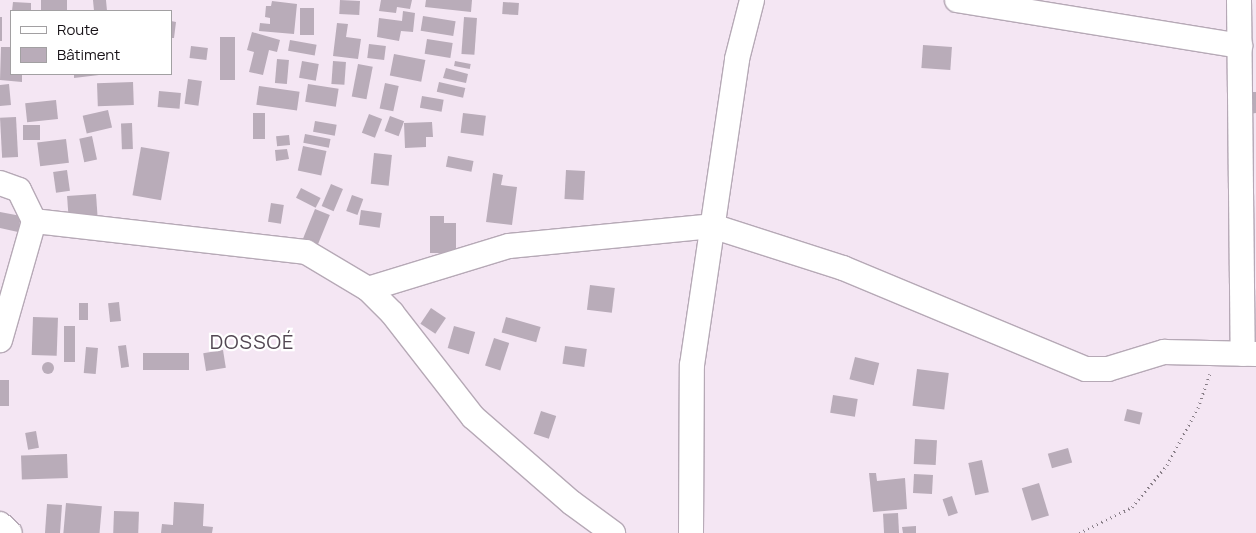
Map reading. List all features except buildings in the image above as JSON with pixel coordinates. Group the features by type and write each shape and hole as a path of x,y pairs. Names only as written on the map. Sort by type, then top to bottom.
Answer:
{"street":[{"path":"691,533 692,365 737,58 752,0"},
{"path":"957,0 1240,46"},
{"path":"368,289 509,246 712,226 844,268 1086,369 1108,369 1164,352 1250,354 1239,0"},
{"path":"0,183 19,190 34,221 0,340"},
{"path":"34,221 306,252 368,289 392,313 473,417 572,503 613,533"},
{"path":"0,524 10,533"}],"path":[{"path":"1079,533 1132,507 1167,465 1198,408 1217,354"}],"district":[{"name":"DOSSOÉ","path":"252,341"}]}
